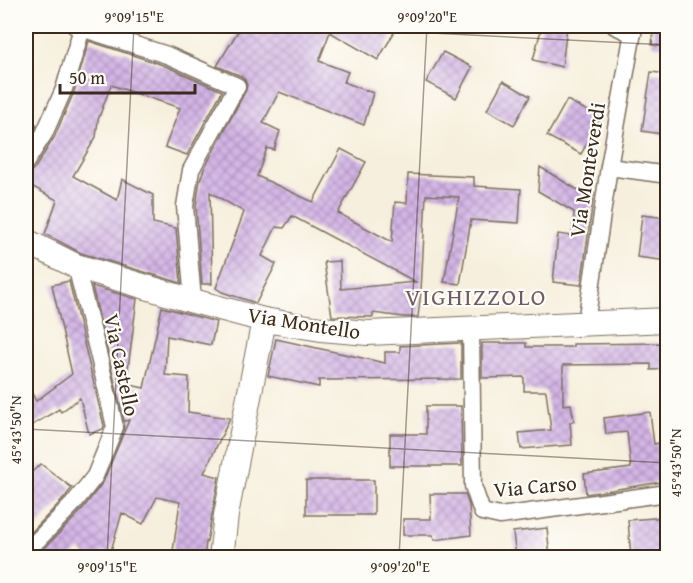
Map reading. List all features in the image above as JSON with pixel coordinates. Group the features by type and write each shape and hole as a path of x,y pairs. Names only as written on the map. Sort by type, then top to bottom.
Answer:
{"street":[{"path":"615,26 633,30"},
{"path":"26,162 44,134 64,89 78,27 167,55 237,86 191,170 185,206 193,301"},
{"name":"Via Monteverdi","path":"586,323 609,167 633,30"},
{"path":"609,167 668,175"},
{"name":"Via Montello","path":"26,241 76,266 193,301 264,320 321,329 368,333 668,320"},
{"name":"Via Castello","path":"26,552 73,504 95,476 115,427 76,266"},
{"path":"221,558 226,515 264,320"},
{"name":"Via Carso","path":"471,329 473,486 482,512 500,516 668,493"}],"building":[{"path":"241,26 387,26 395,31 378,60 330,32 319,61 348,72 344,82 373,93 364,125 279,92 263,123 280,131 274,150 267,148 257,176 313,202 341,149 366,162 338,213 392,242 395,202 407,203 408,174 474,177 474,186 521,189 519,223 471,220 460,284 444,282 459,197 426,195 418,317 373,313 373,317 332,316 324,262 340,261 341,289 416,282 292,216 284,228 276,227 262,256 276,264 256,303 222,292 216,288 244,212 210,192 212,284 202,284 196,206 200,180 247,85 241,76 217,66"},
{"path":"542,26 567,26 562,67 533,60"},
{"path":"654,26 668,26 668,47 652,45"},
{"path":"89,41 163,65 222,91 187,155 165,147 180,108 111,85 98,120 96,137 73,176 117,200 122,179 153,195 153,223 176,228 181,283 81,253 45,234 57,200 26,183 26,172 35,168 54,138 74,92"},
{"path":"443,52 472,67 456,98 426,82"},
{"path":"651,72 668,74 668,135 642,131"},
{"path":"503,81 530,96 514,125 487,110"},
{"path":"567,100 601,118 581,154 547,136"},
{"path":"26,116 37,125 26,143"},
{"path":"540,167 576,189 594,193 581,285 553,282 558,234 572,236 574,212 538,191"},
{"path":"642,215 668,218 668,261 637,257"},
{"path":"69,281 104,426 103,429 89,434 80,398 61,412 59,409 26,429 26,382 36,401 72,374 52,285"},
{"path":"92,286 137,299 126,384 144,388 162,307 216,322 211,345 167,336 165,375 189,377 188,412 230,418 204,473 219,477 204,558 172,558 180,502 157,497 143,524 122,513 110,554 104,551 98,558 88,558 80,549 70,558 35,558 81,511 103,482 129,420 124,421"},
{"path":"276,339 385,363 385,352 400,352 400,346 461,343 461,379 319,380 319,387 268,376"},
{"path":"482,343 526,343 526,347 573,347 573,344 668,343 668,369 651,370 651,364 563,365 563,405 571,404 574,421 570,422 572,445 521,449 519,433 551,430 546,391 524,391 524,377 482,378"},
{"path":"426,406 461,406 462,466 390,466 390,434 426,434"},
{"path":"650,412 654,444 664,442 668,481 586,494 584,474 631,468 627,432 606,434 604,418"},
{"path":"41,464 72,488 26,538 26,477"},
{"path":"306,480 374,480 374,515 306,515"},
{"path":"430,494 465,494 469,505 471,535 434,540 433,535 403,535 403,519 431,519"},
{"path":"668,517 668,556 631,558 628,520"},
{"path":"547,528 550,558 516,558 513,532"}],"district":[{"name":"VIGHIZZOLO","path":"476,296"}]}
